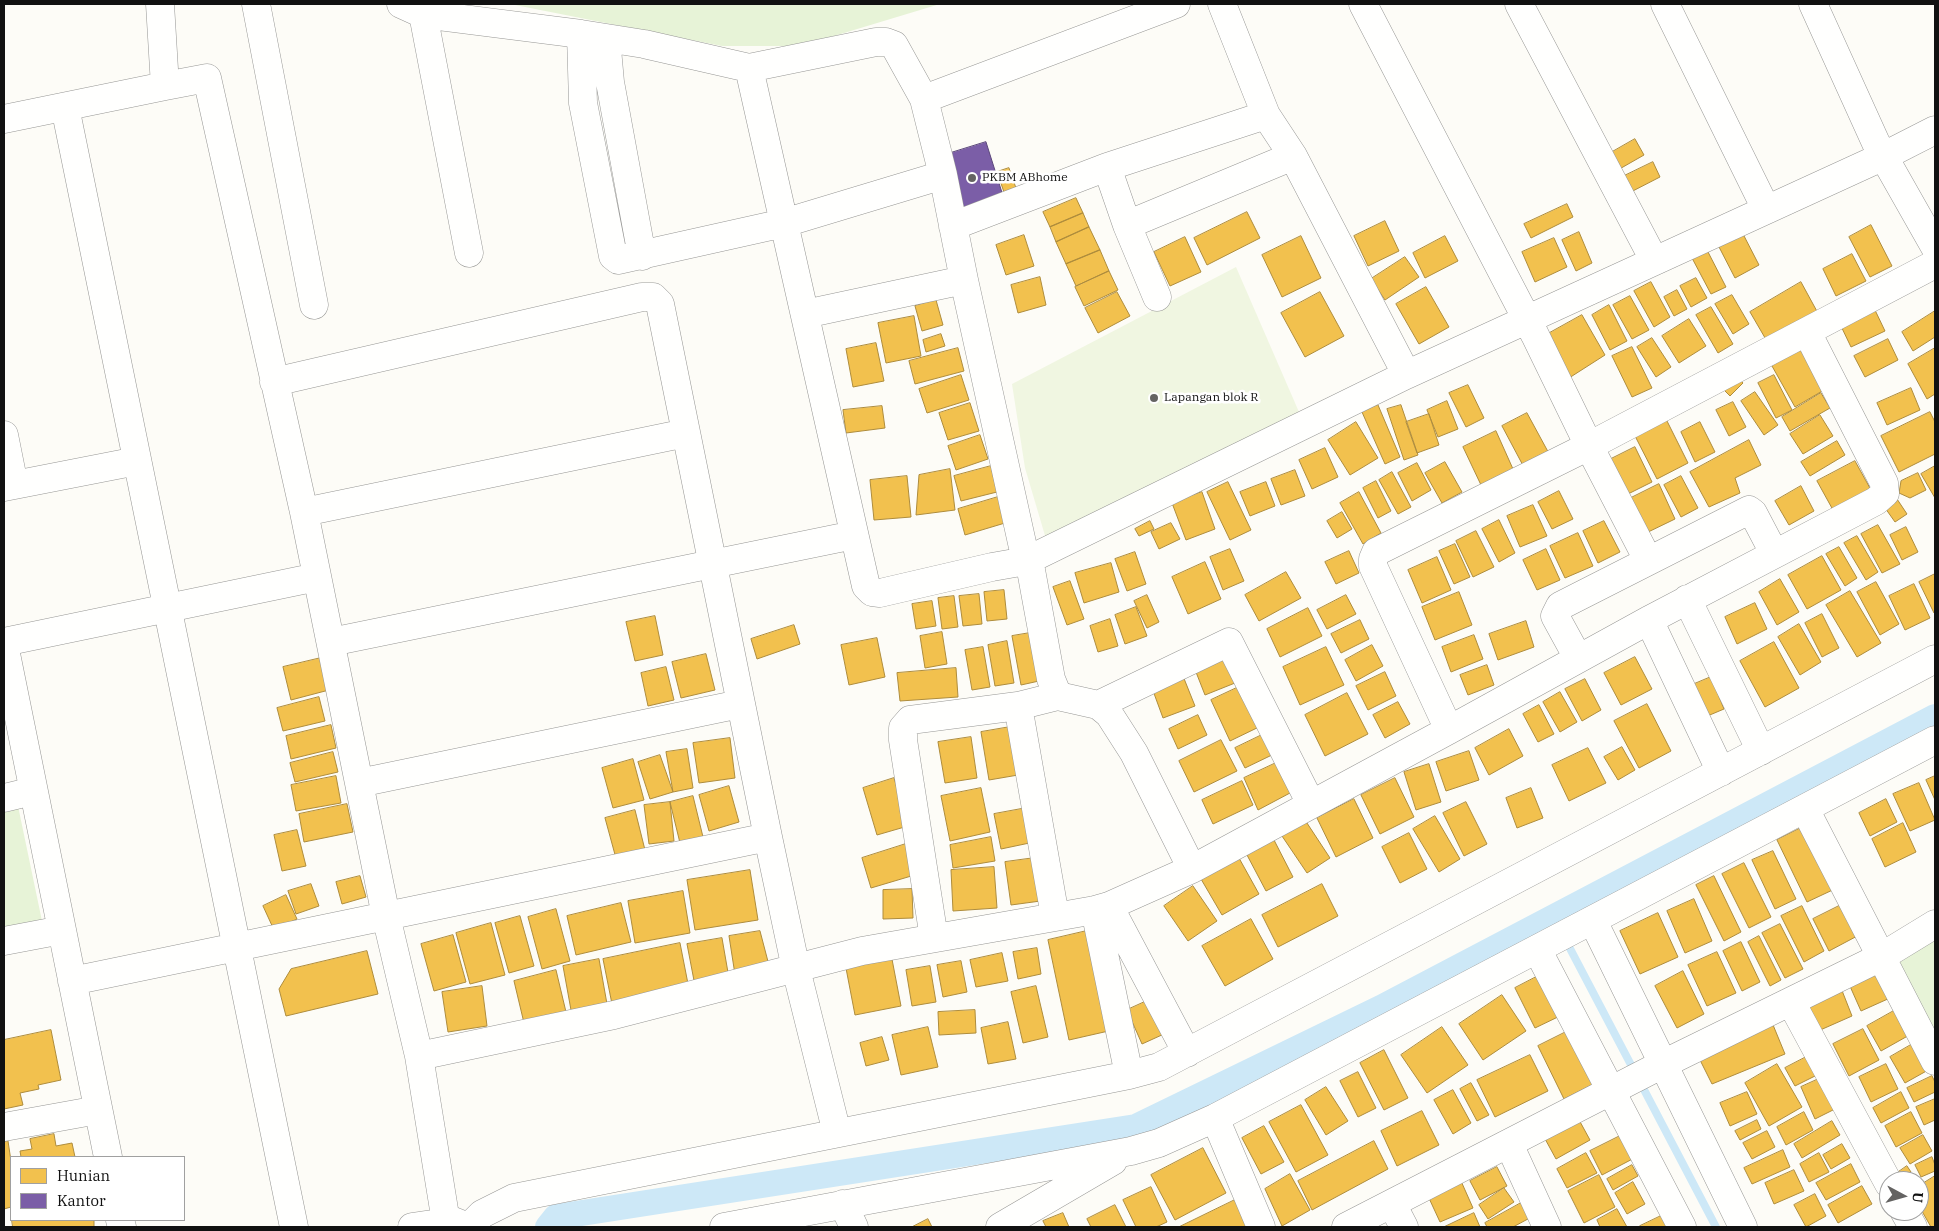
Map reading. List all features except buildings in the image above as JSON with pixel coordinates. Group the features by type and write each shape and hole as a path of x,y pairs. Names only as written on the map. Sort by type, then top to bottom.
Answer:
{"street":[{"path":"160,4 165,86"},
{"path":"256,4 314,305"},
{"path":"924,99 1176,4"},
{"path":"1222,4 1266,115 1293,156 1401,364"},
{"path":"1363,4 1648,560"},
{"path":"1519,4 1654,260"},
{"path":"1665,4 1766,210"},
{"path":"1813,4 1876,144 1935,247"},
{"path":"469,253 412,9 644,44 750,68 876,42 886,42 894,46 924,99 943,176 1026,561 1031,570 1052,679 1058,696"},
{"path":"594,36 583,103 613,256 615,258 621,260 642,256 784,223 943,176"},
{"path":"750,68 866,586 872,592 880,594 992,567 1026,561 1406,375 1884,156 1935,130"},
{"path":"4,119 207,78 304,512 386,916 461,1225"},
{"path":"65,107 235,947 294,1227"},
{"path":"953,226 1107,167 1266,115"},
{"path":"1127,225 1293,156"},
{"path":"1107,167 1127,225 1157,296"},
{"path":"1449,730 1373,566 1372,559 1376,552 1589,446 1935,264"},
{"path":"804,314 964,280"},
{"path":"274,382 642,297 653,297 660,304 768,838 796,969 837,1133"},
{"path":"419,1056 614,1015 862,951 1102,908 1192,868 1449,730 1578,658 1774,553 1876,501 1885,493 1884,483 1807,332"},
{"path":"304,512 686,433"},
{"path":"4,435 9,486 137,461"},
{"path":"1578,658 1555,616 1557,608 1749,510 1753,513 1774,553"},
{"path":"331,642 854,534"},
{"path":"108,1156 4,643 317,578"},
{"path":"1687,600 1761,750"},
{"path":"1649,620 1721,772"},
{"path":"1098,705 1229,642 1311,804"},
{"path":"412,1227 461,1225 514,1198 1159,1068 1935,659"},
{"path":"934,938 903,740 903,728 910,720 1018,706 1058,696 1098,705 1109,714 1134,753 1192,868"},
{"path":"359,783 740,704"},
{"path":"1018,706 1054,916"},
{"path":"724,1227 848,1216 1159,1143 1215,1118 1935,740"},
{"path":"4,798 33,791"},
{"path":"1805,809 1935,1061"},
{"path":"72,981 768,838"},
{"path":"1102,908 1187,1053"},
{"path":"1102,908 1129,1075"},
{"path":"1590,922 1661,1066 1744,1227"},
{"path":"1346,1227 1398,1216 1508,1144 1881,957 1935,924"},
{"path":"4,941 62,930"},
{"path":"1540,948 1615,1090 1682,1227"},
{"path":"1791,1002 1882,1171"},
{"path":"4,1127 98,1110"},
{"path":"1215,1118 1261,1227"},
{"path":"1508,1144 1547,1227"},
{"path":"1000,1227 1131,1151"}],"green space":[{"path":"510,4 940,4 801,46 722,46"},
{"name":"Lapangan blok R","path":"1236,267 1299,412 1046,539 1025,468 1012,384"},
{"path":"18,806 42,921 4,930 4,810"},
{"path":"1935,926 1935,1034 1889,950"}],"waterway":[{"path":"548,1227 556,1217 1136,1127 1381,1008 1935,717"},
{"path":"1554,918 1716,1227"}],"place":[{"name":"PKBM ABhome","path":"972,178"},
{"name":"Lapangan blok R","path":"1154,398"}]}
